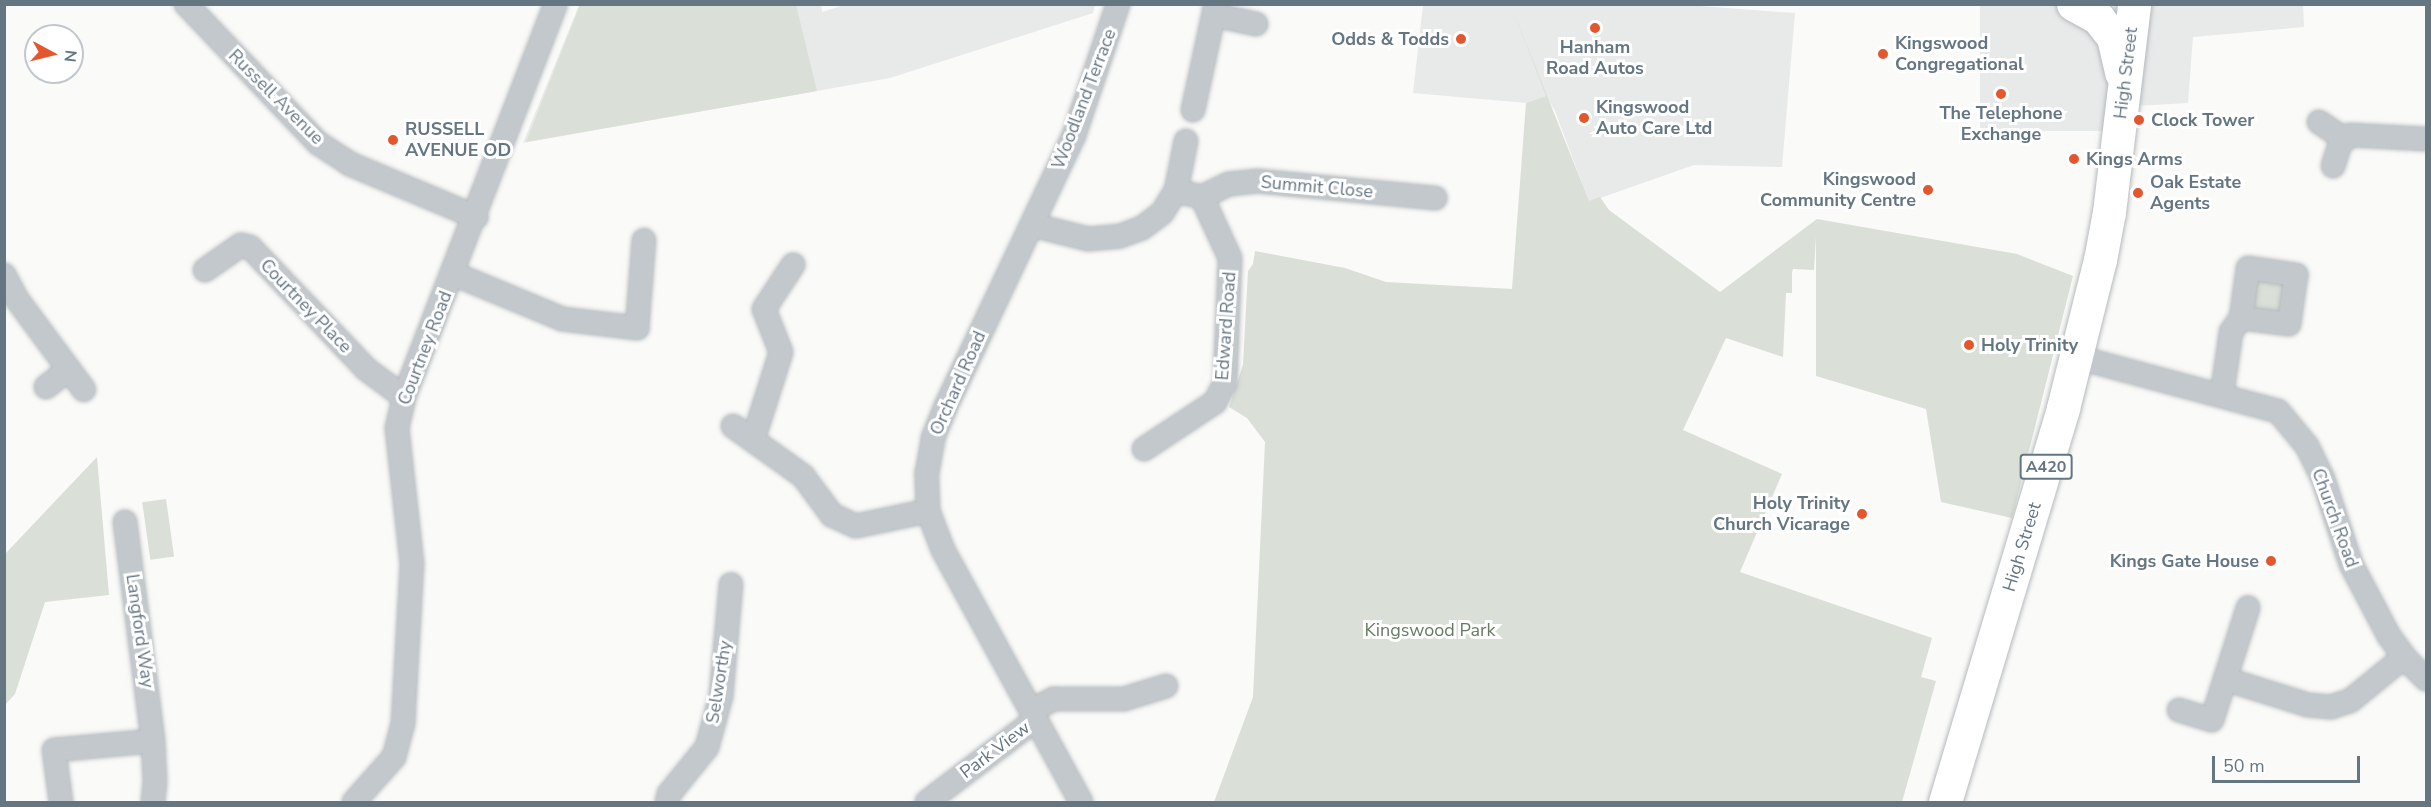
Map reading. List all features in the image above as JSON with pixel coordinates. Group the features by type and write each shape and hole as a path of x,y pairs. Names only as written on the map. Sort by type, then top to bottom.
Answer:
{"main road":[{"name":"High Street","path":"1945,802 2076,357 2109,212 2134,4"},
{"name":"A420","path":"2098,9 2113,37 2123,84"}],"street":[{"name":"Russell Avenue","path":"186,4 318,143 350,164 476,217"},
{"name":"Courtney Road","path":"354,802 394,757 403,724 412,564 397,428 404,397 454,274 556,4"},
{"name":"Woodland Terrace","path":"1032,225 1074,135 1118,4"},
{"path":"1192,110 1215,10 1256,24"},
{"path":"2319,122 2344,139"},
{"path":"2333,166 2337,150 2344,139 2358,134 2427,139"},
{"path":"1032,225 1088,239 1120,236 1142,228 1162,213 1176,192 1186,141"},
{"name":"Summit Close","path":"1202,197 1229,184 1258,181 1434,198"},
{"path":"1176,192 1202,197"},
{"name":"Edward Road","path":"1144,449 1215,402 1225,383 1230,258 1202,197"},
{"name":"Orchard Road","path":"1032,225 933,438 927,473 928,511 943,550 1080,802"},
{"path":"454,274 562,320 637,328 644,240"},
{"name":"Courtney Place","path":"205,270 241,245 250,247 366,369 404,397"},
{"path":"753,440 781,352 764,309 793,266"},
{"path":"4,275 16,297 84,390"},
{"path":"2222,394 2230,332 2241,318"},
{"name":"Church Road","path":"2076,357 2222,394 2278,411 2307,446 2323,479 2351,564 2389,636 2404,657 2427,679"},
{"path":"46,387 69,369"},
{"path":"733,426 803,476 832,515 856,526 928,511"},
{"name":"Langford Way","path":"125,522 153,741 155,782 153,802"},
{"name":"Selworthy","path":"668,802 669,794 707,747 721,696 731,584"},
{"path":"2178,710 2212,720 2248,608"},
{"path":"2225,679 2308,705 2331,707 2350,701 2404,657"},
{"name":"Park View","path":"927,802 1054,699 1124,699 1166,686"},
{"path":"61,802 54,750 153,741"}],"shaded area":[{"path":"821,4 822,12 848,4 1095,5 1093,13 890,78 523,143 579,5"},
{"path":"1674,4 1795,13 1782,167 1694,165 1589,202 1555,111 1546,96 1526,103 1413,93 1423,5"},
{"path":"1980,5 2111,5 2111,131 1980,131"},
{"path":"2145,5 2303,5 2304,27 2193,37 2188,103 2136,106"}],"green space":[{"path":"580,5 796,5 817,91 526,142"},
{"name":"Kingswood Park","path":"1511,5 1589,201 1600,197 1609,210 1720,292 1817,219 2017,254 2073,276 2012,518 1941,502 1926,409 1816,376 1816,237 1814,270 1793,269 1792,293 1786,293 1783,357 1726,338 1683,430 1782,474 1740,572 1932,638 1921,677 1936,681 1902,802 1214,802 1253,697 1265,442 1247,418 1229,407 1243,365 1248,271 1253,264 1255,251 1345,268 1386,282 1512,289 1526,103 1546,96"},
{"path":"2259,280 2285,284 2286,305 2278,314 2257,310 2254,306 2255,288"},
{"path":"97,457 109,595 45,602 15,694 5,705 5,554"},
{"path":"166,499 174,556 150,560 142,502"}],"place":[{"name":"Hanham Road Autos","path":"1595,28"},
{"name":"Odds & Todds","path":"1461,39"},
{"name":"Kingswood Congregational","path":"1883,54"},
{"name":"The Telephone Exchange","path":"2001,94"},
{"name":"Kingswood Auto Care Ltd","path":"1584,118"},
{"name":"Clock Tower","path":"2139,120"},
{"name":"RUSSELL AVENUE OD","path":"393,140"},
{"name":"Kings Arms","path":"2074,159"},
{"name":"Kingswood Community Centre","path":"1928,190"},
{"name":"Oak Estate Agents","path":"2138,193"},
{"name":"Holy Trinity","path":"1969,345"},
{"name":"Holy Trinity Church Vicarage","path":"1862,514"},
{"name":"Kings Gate House","path":"2271,561"}]}
